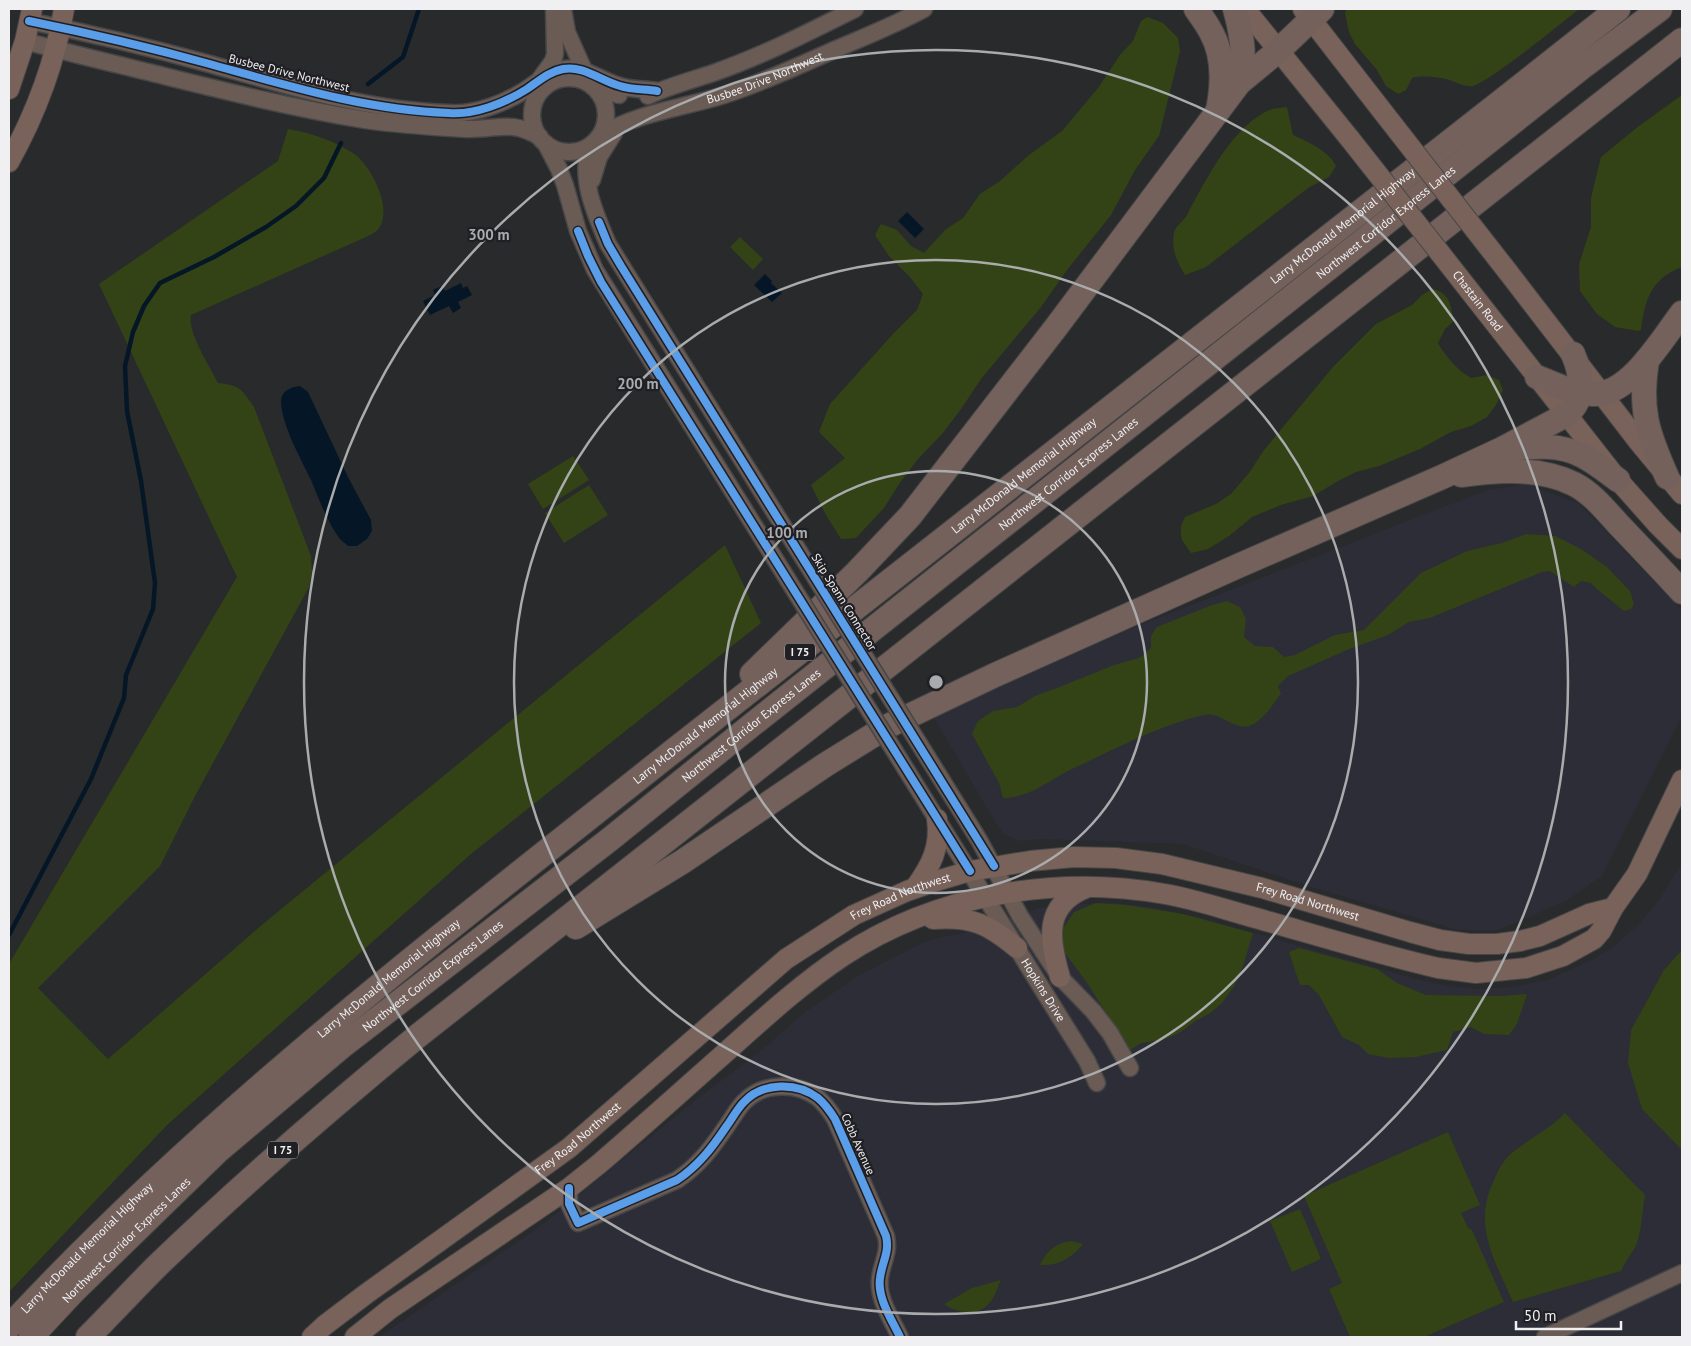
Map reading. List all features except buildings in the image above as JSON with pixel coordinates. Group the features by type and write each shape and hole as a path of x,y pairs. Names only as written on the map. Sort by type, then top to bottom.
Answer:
{"highway":[{"path":"1196,9 1212,33 1219,52 1222,92 1218,110"},
{"path":"1235,9 1243,57 1239,83"},
{"name":"Larry McDonald Memorial Highway","path":"9,1327 124,1210 222,1119 405,964 1618,9"},
{"name":"Northwest Corridor Express Lanes","path":"31,1337 72,1292 220,1150 341,1047 609,840 1573,74 1660,9"},
{"path":"703,728 766,660 857,572 910,516 1057,326 1239,83 1279,50 1312,12"},
{"name":"I 75","path":"88,1337 156,1267 260,1170 339,1101 491,978 1682,40"},
{"path":"1537,377 1591,393 1613,390 1624,383 1647,360 1682,313"},
{"path":"1572,354 1591,393"},
{"path":"1647,360 1643,380 1643,406 1650,436 1667,476"},
{"path":"491,978 682,862 825,765 888,726 995,675 1229,570 1442,478 1566,415 1591,393"},
{"path":"1500,450 1538,447 1566,450 1582,455 1618,480"},
{"path":"1442,478 1488,472 1528,472 1544,474 1574,484 1596,501 1682,592"}],"main road":[{"name":"Chastain Road","path":"1245,9 1350,139 1618,480 1682,549"},
{"path":"1312,12 1383,112 1572,354"},
{"path":"9,89 25,41 31,15"},
{"path":"9,162 41,94 55,49 62,18"},
{"path":"1591,393 1682,494"},
{"name":"Frey Road Northwest","path":"354,1337 390,1309 569,1188 606,1158 784,1001 820,973 853,950 913,920 944,908 1008,893 1043,888 1089,887 1129,889 1182,898 1415,963 1444,969 1490,972 1526,968 1563,956 1594,939 1637,874 1682,780"},
{"path":"915,888 936,851 938,832 933,812"},
{"name":"Frey Road Northwest","path":"312,1337 366,1294 570,1148 786,959 854,915 915,888 970,871 994,866 1052,858 1116,858 1162,864 1262,888 1432,938 1469,944 1497,944 1540,936 1589,914 1613,908"},
{"path":"1060,977 1052,941 1054,917 1059,906 1068,898 1089,887"},
{"path":"913,920 945,918 976,921 1002,936 1017,948"}],"street":[{"path":"540,79 553,61 555,54 554,9"},
{"path":"563,9 567,32 589,81"},
{"name":"Busbee Drive Northwest","path":"589,81 657,91 716,72 760,54 855,9"},
{"name":"Busbee Drive Northwest","path":"601,135 642,116 702,101 762,82 924,9"},
{"name":"Busbee Drive Northwest","path":"31,15 62,18 302,91 372,105 450,114 466,113 509,99 540,79"},
{"path":"25,41 250,97 312,110 399,124 500,132 532,144 554,158"},
{"path":"473,129 511,126 524,128 563,152 580,151 589,147 601,135 606,118 606,110 603,101 589,81 577,69 564,69 540,79"},
{"path":"589,81 569,79 552,83 538,95 533,112 533,121 554,158 565,185 578,231 588,256 602,282 987,898"},
{"path":"591,197 591,182 596,164 607,142 620,125"},
{"name":"Skip Spann Connector","path":"589,147 585,172 591,197 608,244 950,792 1008,893"},
{"name":"Hopkins Drive","path":"1008,893 1020,916 1060,977 1093,1011 1130,1068"},
{"name":"Hopkins Drive","path":"987,898 1087,1062 1097,1083"},
{"name":"Cobb Avenue","path":"569,1188 568,1204 578,1223 677,1180 686,1174 710,1150 741,1104 751,1096 764,1090 781,1087 804,1090 823,1103 835,1119 886,1236 888,1249 880,1278 880,1288 900,1337"},
{"path":"1545,1337 1682,1273"}],"shaded area":[{"path":"1527,484 1578,503 1682,610 1682,716 1602,876 1566,901 1496,931 1458,930 1311,887 1183,844 1042,839 1018,841 1004,834 997,825 934,718 1086,646 1487,490"},
{"path":"1682,863 1682,1337 379,1337 546,1222 698,1098 757,1054 805,1012 858,976 922,943 964,933 1040,908 1107,902 1150,907 1198,917 1420,980 1448,986 1477,989 1510,987 1547,980 1594,959 1614,946 1638,925 1659,900"}],"green space":[{"path":"1347,9 1579,9 1525,52 1480,83 1469,86 1442,78 1416,77 1412,78 1406,90 1398,94 1386,86 1377,70 1355,44 1349,32 1345,13"},
{"path":"1147,17 1163,23 1178,38 1180,51 1159,136 1135,170 1111,215 1067,270 1041,307 981,379 942,434 917,460 884,508 856,538 841,539 811,485 845,458 819,432 830,404 917,310 923,294 910,277 889,256 875,235 881,224 897,230 911,246 924,253 945,230 963,218 980,194 1000,181 1029,155 1062,131 1098,88 1120,55 1133,41 1141,21"},
{"path":"1682,95 1682,267 1663,278 1651,291 1641,330 1615,327 1597,314 1580,291 1579,264 1591,227 1591,198 1601,157 1639,126"},
{"path":"1287,107 1293,135 1323,151 1336,166 1329,177 1308,188 1206,267 1185,275 1174,250 1173,239 1176,228 1186,217 1212,170 1233,140 1258,116 1272,109"},
{"path":"288,129 330,141 345,148 360,159 373,177 382,199 383,220 379,228 366,237 191,315 191,322 192,331 218,383 232,385 240,389 254,407 311,556 312,572 309,587 195,796 160,866 38,988 108,1059 263,924 725,545 761,623 471,854 167,1125 9,1292 9,964 237,577 99,284 278,161"},
{"path":"740,237 763,259 753,270 730,247"},
{"path":"1432,289 1443,293 1449,300 1454,321 1445,329 1438,343 1452,363 1471,378 1487,375 1499,380 1503,390 1496,405 1487,417 1471,426 1451,432 1420,449 1379,466 1356,472 1313,496 1281,505 1252,517 1229,536 1208,549 1191,553 1182,540 1181,535 1181,526 1185,517 1216,504 1231,494 1249,473 1264,450 1333,367 1376,324 1412,305 1422,295"},
{"path":"573,456 589,480 543,509 528,484"},
{"path":"589,485 608,515 564,543 545,513"},
{"path":"1526,534 1555,536 1581,549 1607,567 1630,591 1634,604 1631,609 1624,611 1591,583 1581,581 1574,587 1550,571 1542,572 1430,618 1409,622 1388,635 1347,650 1288,676 1278,686 1281,694 1265,714 1253,724 1247,726 1236,725 1211,715 1188,719 1126,743 1028,793 1012,797 1003,798 999,783 972,734 978,721 993,711 1017,707 1035,696 1114,665 1139,658 1151,648 1151,636 1157,627 1212,605 1227,601 1240,607 1246,619 1244,637 1255,646 1273,647 1284,657 1295,655 1335,635 1364,630 1421,573 1467,551 1502,543"},
{"path":"1096,903 1127,905 1183,914 1253,933 1235,985 1222,1003 1209,1014 1179,1033 1163,1040 1141,1043 1130,1050 1059,942 1059,925 1064,927 1074,912"},
{"path":"1299,948 1377,969 1397,983 1426,995 1501,996 1527,994 1517,1024 1509,1035 1484,1034 1471,1027 1453,1032 1447,1050 1416,1057 1389,1058 1368,1054 1359,1045 1342,1037 1319,995 1309,985 1300,985 1289,952"},
{"path":"1682,950 1682,1150 1642,1109 1628,1063 1631,1030 1664,970"},
{"path":"1565,1113 1645,1195 1639,1237 1621,1271 1513,1302 1488,1242 1485,1212 1488,1196 1497,1172 1507,1158"},
{"path":"1448,1132 1480,1205 1461,1213 1468,1228 1472,1230 1504,1302 1424,1337 1350,1337 1329,1289 1342,1283 1304,1196"},
{"path":"1300,1209 1321,1259 1292,1272 1270,1221"},
{"path":"1071,1241 1083,1244 1064,1260 1053,1264 1040,1265 1052,1248"},
{"path":"1001,1280 988,1304 977,1311 964,1312 944,1304 972,1288"}],"water":[{"path":"907,212 924,229 915,238 898,221"},
{"path":"765,274 772,281 771,283 782,293 772,302 754,285"},
{"path":"461,283 463,288 467,286 472,295 458,302 461,308 453,313 449,306 430,315 423,301 435,295 433,290 442,286 445,291"},
{"path":"300,386 308,392 348,477 371,520 372,531 367,539 357,546 348,546 335,532 284,420 281,398 287,390"}],"waterway":[{"path":"368,84 403,57 419,9"},
{"path":"9,935 91,779 124,698 126,675 153,609 155,583 141,481 127,411 125,366 133,332 144,306 160,283 214,257 266,227 296,206 324,178 341,143"}],"cycle path":[{"path":"29,21 96,35 356,102 418,111 459,113 479,110 509,99 553,72 570,68 585,71 613,84 634,89 657,91"},
{"path":"599,222 608,244 621,266 994,866"},
{"path":"578,231 601,282 970,871"},
{"path":"569,1188 569,1204 578,1223 685,1175 704,1156 739,1108 752,1095 780,1086 800,1089 810,1093 823,1103 835,1119 886,1236 886,1252 880,1286 886,1309 900,1337"}]}
